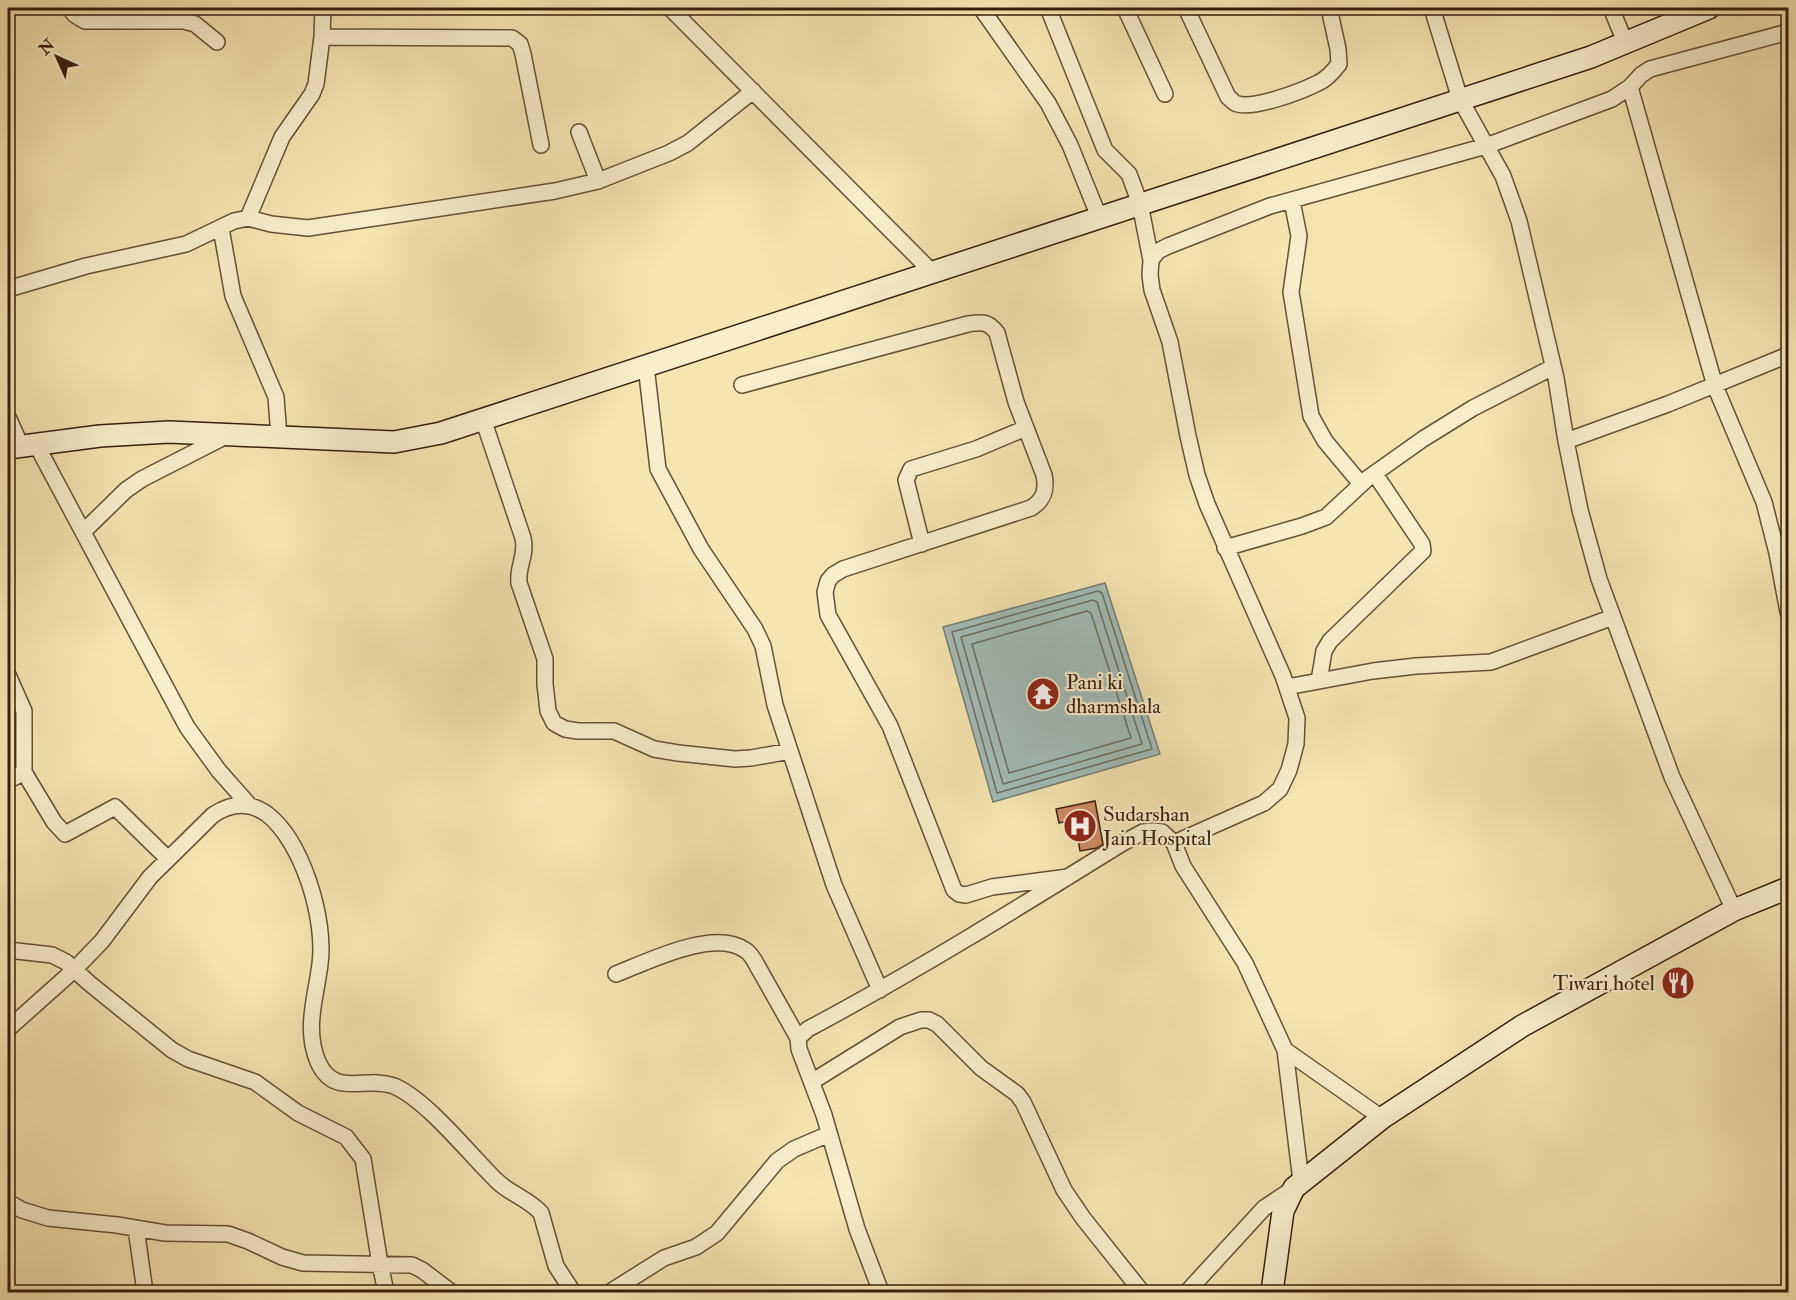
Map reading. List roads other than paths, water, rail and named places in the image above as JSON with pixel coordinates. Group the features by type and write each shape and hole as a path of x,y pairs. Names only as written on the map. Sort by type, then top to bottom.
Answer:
{"main road":[{"path":"22,446 100,436 169,432 394,442 441,433 1591,57 1709,8"},
{"path":"1272,1293 1284,1211 1298,1185 1382,1118 1522,1026 1734,910 1788,888"},
{"path":"1285,1293 1296,1212 1323,1165"}],"street":[{"path":"69,8 85,21 184,21 195,24 217,42"},
{"path":"248,218 282,138 312,94 316,84 323,8"},
{"path":"670,8 932,272"},
{"path":"981,8 1048,103 1070,145 1099,217"},
{"path":"1048,8 1105,150 1129,174 1140,204 1151,260 1152,290 1170,342 1197,475 1225,548 1287,687 1298,718 1296,744 1289,770 1280,789 1264,803 1174,843"},
{"path":"1125,8 1165,94"},
{"path":"1186,8 1228,97 1236,103 1245,105 1269,101 1318,83 1331,74 1339,64 1329,8"},
{"path":"1432,8 1460,99 1503,176 1519,221 1553,367 1580,510 1599,579 1672,777 1734,910"},
{"path":"1611,8 1625,42"},
{"path":"1151,260 1158,251 1168,246 1270,207 1486,146 1612,99 1650,69 1788,32"},
{"path":"322,37 512,38 520,44 523,54 540,145"},
{"path":"1630,87 1715,386 1764,502 1777,553 1788,612"},
{"path":"8,289 86,266 186,244 234,221 248,218 270,224 308,228 555,191 598,181 669,153 688,143 753,91"},
{"path":"579,132 598,181"},
{"path":"1292,201 1299,236 1292,292 1311,416 1325,441 1361,484"},
{"path":"221,228 232,296 276,397 279,437"},
{"path":"741,385 982,322 991,325 997,333 1012,390 1046,485 1045,494 1038,504 1031,508 843,569 828,581 825,592 828,615 890,726 954,890 966,895 992,887 1068,877"},
{"path":"1566,441 1715,386 1788,355"},
{"path":"646,366 658,469 700,549 763,646 775,705 836,891 880,990"},
{"path":"1225,548 1326,517 1361,484 1423,439 1473,408 1553,367"},
{"path":"8,417 22,446 83,532 187,727 219,771 250,806"},
{"path":"483,419 526,549 518,575 519,583 545,659 548,711 554,723 571,730 614,731 654,749 678,753 735,759 790,752"},
{"path":"922,544 906,480 911,468 976,449 1026,428"},
{"path":"83,532 126,490 142,479 229,435"},
{"path":"1319,681 1324,651 1330,642 1423,551 1418,538 1375,474"},
{"path":"1287,687 1416,666 1491,662 1613,617"},
{"path":"8,675 24,711 24,772 54,822 65,834 115,807 168,859"},
{"path":"8,781 24,772"},
{"path":"8,1029 74,970 102,941 150,877 213,815 225,807 237,804 264,812 285,834 297,853 313,898 320,930 321,961 310,1035 324,1074 335,1081 350,1084 379,1083 392,1086 405,1092 423,1106 497,1181 536,1207 541,1213 556,1266 573,1293"},
{"path":"798,1038 808,1029 880,990 1143,832 1162,832 1174,843 1184,866 1245,963 1285,1050 1298,1185 1264,1208 1187,1293"},
{"path":"616,974 696,945 718,943 734,945 746,950 754,960 798,1038 799,1049 813,1081 856,1229 881,1293"},
{"path":"8,950 52,955 66,962 172,1050 189,1059 255,1082 298,1113 346,1137 363,1159 386,1293"},
{"path":"813,1081 900,1028 921,1020 929,1020 937,1024 981,1068 1017,1094 1023,1102 1064,1190 1142,1293"},
{"path":"1285,1050 1382,1118"},
{"path":"610,1293 664,1258 707,1242 777,1161 794,1149 829,1134"},
{"path":"8,1202 22,1210 48,1218 188,1235 228,1234 303,1263 412,1265 451,1293"},
{"path":"136,1228 145,1293"}],"water":[{"path":"1105,583 1160,754 993,802 943,627"}],"place":[{"name":"Pani ki dharmshala","path":"1043,694"},
{"name":"Sudarshan Jain Hospital","path":"1080,826"},
{"name":"Tiwari hotel","path":"1678,983"}]}
